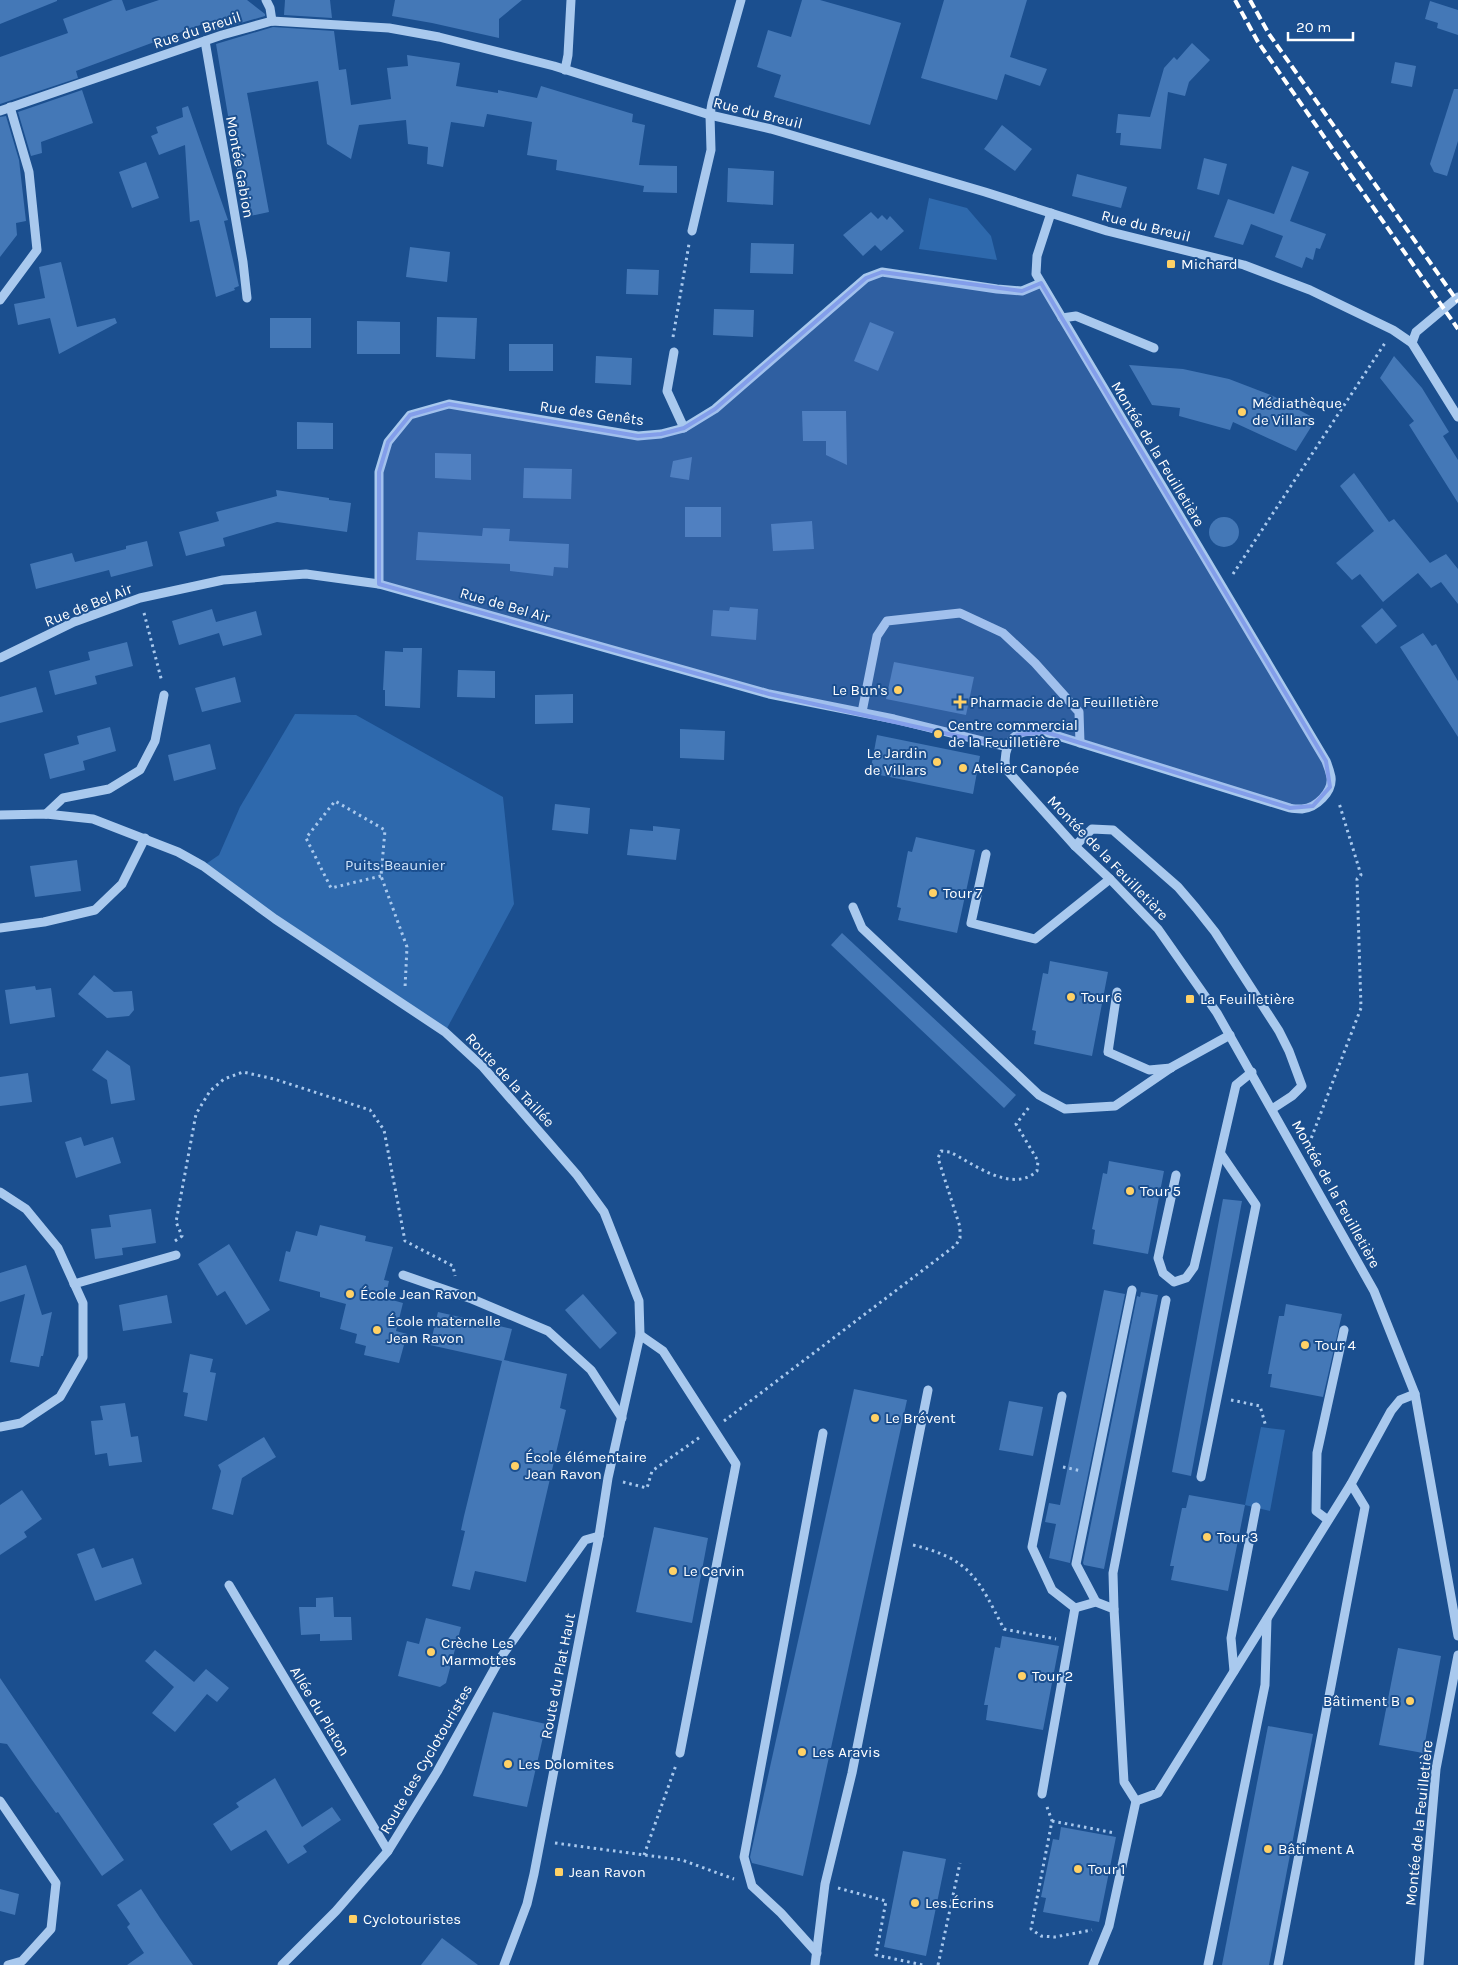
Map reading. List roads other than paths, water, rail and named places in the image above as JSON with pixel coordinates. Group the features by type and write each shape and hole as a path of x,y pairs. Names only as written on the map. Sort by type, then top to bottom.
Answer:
{"street":[{"path":"266,0 270,8 272,20"},
{"path":"565,70 568,56 570,0"},
{"path":"692,232 710,150 710,115 741,0"},
{"name":"Rue du Breuil","path":"0,111 205,40 272,20 389,28 439,37 565,70 710,115 770,129 1107,230 1244,265 1310,290 1393,330 1412,343 1458,417"},
{"name":"Montée Gabion","path":"205,40 243,262 247,298"},
{"path":"0,300 37,250 29,172 10,107"},
{"name":"Montée de la Feuilletière","path":"1051,213 1035,266 1036,274 1326,761 1331,777 1330,787 1321,800 1313,806 1303,809 1290,808 1045,732 1026,731 1017,734 1007,747 1004,757 1006,768 1075,846 1158,929 1230,1034 1374,1291 1415,1394 1458,1636"},
{"name":"Rue des Genêts","path":"379,584 379,472 388,442 410,415 449,404 638,436 661,434 684,428 715,409 866,278 882,272 997,290 1022,291 1041,283"},
{"path":"1412,343 1416,332 1458,297"},
{"path":"1062,318 1076,316 1154,348"},
{"path":"674,352 667,391 684,428"},
{"name":"Rue de Bel Air","path":"0,658 74,622 140,598 223,580 306,574 379,584 769,694 862,712 1007,747"},
{"path":"862,712 876,636 887,621 960,613 1003,634 1035,663 1079,712 1080,743"},
{"path":"46,814 63,798 109,790 140,770 154,741 164,695"},
{"name":"Route de la Taillée","path":"0,815 46,814 94,819 178,852 203,866 275,919 445,1032 482,1067 577,1174 604,1212 639,1301 640,1335 608,1478 599,1536"},
{"path":"1075,846 1092,829 1113,830 1178,888 1214,932 1279,1030 1290,1051 1302,1086 1292,1096 1272,1109"},
{"path":"0,928 44,922 95,910 122,884 145,838"},
{"path":"986,854 971,923 1035,939 1110,879"},
{"path":"853,906 862,928 1039,1095 1065,1109 1115,1106 1172,1067 1230,1034"},
{"path":"1117,992 1108,1052 1148,1070 1172,1067"},
{"path":"1176,1174 1158,1258 1162,1272 1174,1282 1186,1278 1194,1267 1236,1086 1252,1072"},
{"path":"1200,1477 1256,1205 1221,1154"},
{"path":"0,1192 26,1209 58,1248 83,1303 83,1357 60,1397 21,1423 0,1427"},
{"path":"74,1284 176,1254"},
{"path":"403,1275 457,1294 548,1331 591,1370 622,1418"},
{"path":"1096,1602 1076,1564 1132,1290"},
{"path":"1093,1965 1109,1926 1136,1801 1124,1782 1113,1573 1166,1300"},
{"path":"1328,1520 1316,1511 1317,1453 1344,1330"},
{"path":"640,1335 663,1351 712,1430 736,1464 680,1753"},
{"path":"815,1965 825,1884 852,1773 928,1390"},
{"path":"1136,1801 1158,1793 1352,1484 1391,1411 1400,1400 1415,1394"},
{"path":"1062,1396 1032,1548 1052,1590 1075,1608"},
{"path":"817,1953 781,1913 752,1886 744,1857 823,1433"},
{"path":"1278,1965 1365,1507 1352,1484"},
{"path":"1234,1671 1231,1638 1256,1507"},
{"name":"Route du Plat Haut","path":"504,1965 527,1904 599,1536"},
{"name":"Route des Cyclotouristes","path":"282,1965 336,1911 388,1851 438,1772 501,1657 585,1540 599,1536"},
{"name":"Allée du Platon","path":"229,1585 388,1851"},
{"path":"1075,1608 1096,1602 1114,1609"},
{"path":"1042,1794 1075,1608"},
{"path":"1208,1965 1265,1685 1268,1618"},
{"name":"Montée de la Feuilletière","path":"1419,1965 1436,1769 1458,1655"},
{"path":"0,1801 56,1883 51,1929 22,1961 8,1965"}],"railway":[{"path":"1235,0 1258,42 1458,329"},
{"path":"1250,0 1269,34 1458,302"}],"place":[{"name":"Michard","path":"1171,264"},
{"name":"Médiathèque de Villars","path":"1242,412"},
{"name":"Le Bun's","path":"898,690"},
{"name":"Pharmacie de la Feuilletière","path":"960,702"},
{"name":"Centre commercial de la Feuilletière","path":"938,734"},
{"name":"Le Jardin de Villars","path":"937,762"},
{"name":"Atelier Canopée","path":"963,768"},
{"name":"Tour 7","path":"933,893"},
{"name":"Tour 6","path":"1071,997"},
{"name":"La Feuilletière","path":"1190,999"},
{"name":"Tour 5","path":"1130,1191"},
{"name":"École Jean Ravon","path":"350,1294"},
{"name":"École maternelle Jean Ravon","path":"377,1330"},
{"name":"Tour 4","path":"1305,1345"},
{"name":"Le Brévent","path":"875,1418"},
{"name":"École élémentaire Jean Ravon","path":"515,1466"},
{"name":"Tour 3","path":"1207,1537"},
{"name":"Le Cervin","path":"673,1571"},
{"name":"Crèche Les Marmottes","path":"431,1652"},
{"name":"Tour 2","path":"1022,1676"},
{"name":"Bâtiment B","path":"1410,1701"},
{"name":"Les Aravis","path":"802,1752"},
{"name":"Les Dolomites","path":"508,1764"},
{"name":"Bâtiment A","path":"1268,1849"},
{"name":"Tour 1","path":"1078,1869"},
{"name":"Jean Ravon","path":"559,1872"},
{"name":"Les Écrins","path":"915,1903"},
{"name":"Cyclotouristes","path":"353,1919"}],"park label":[{"name":"Puits Beaunier","path":"395,865"}]}
